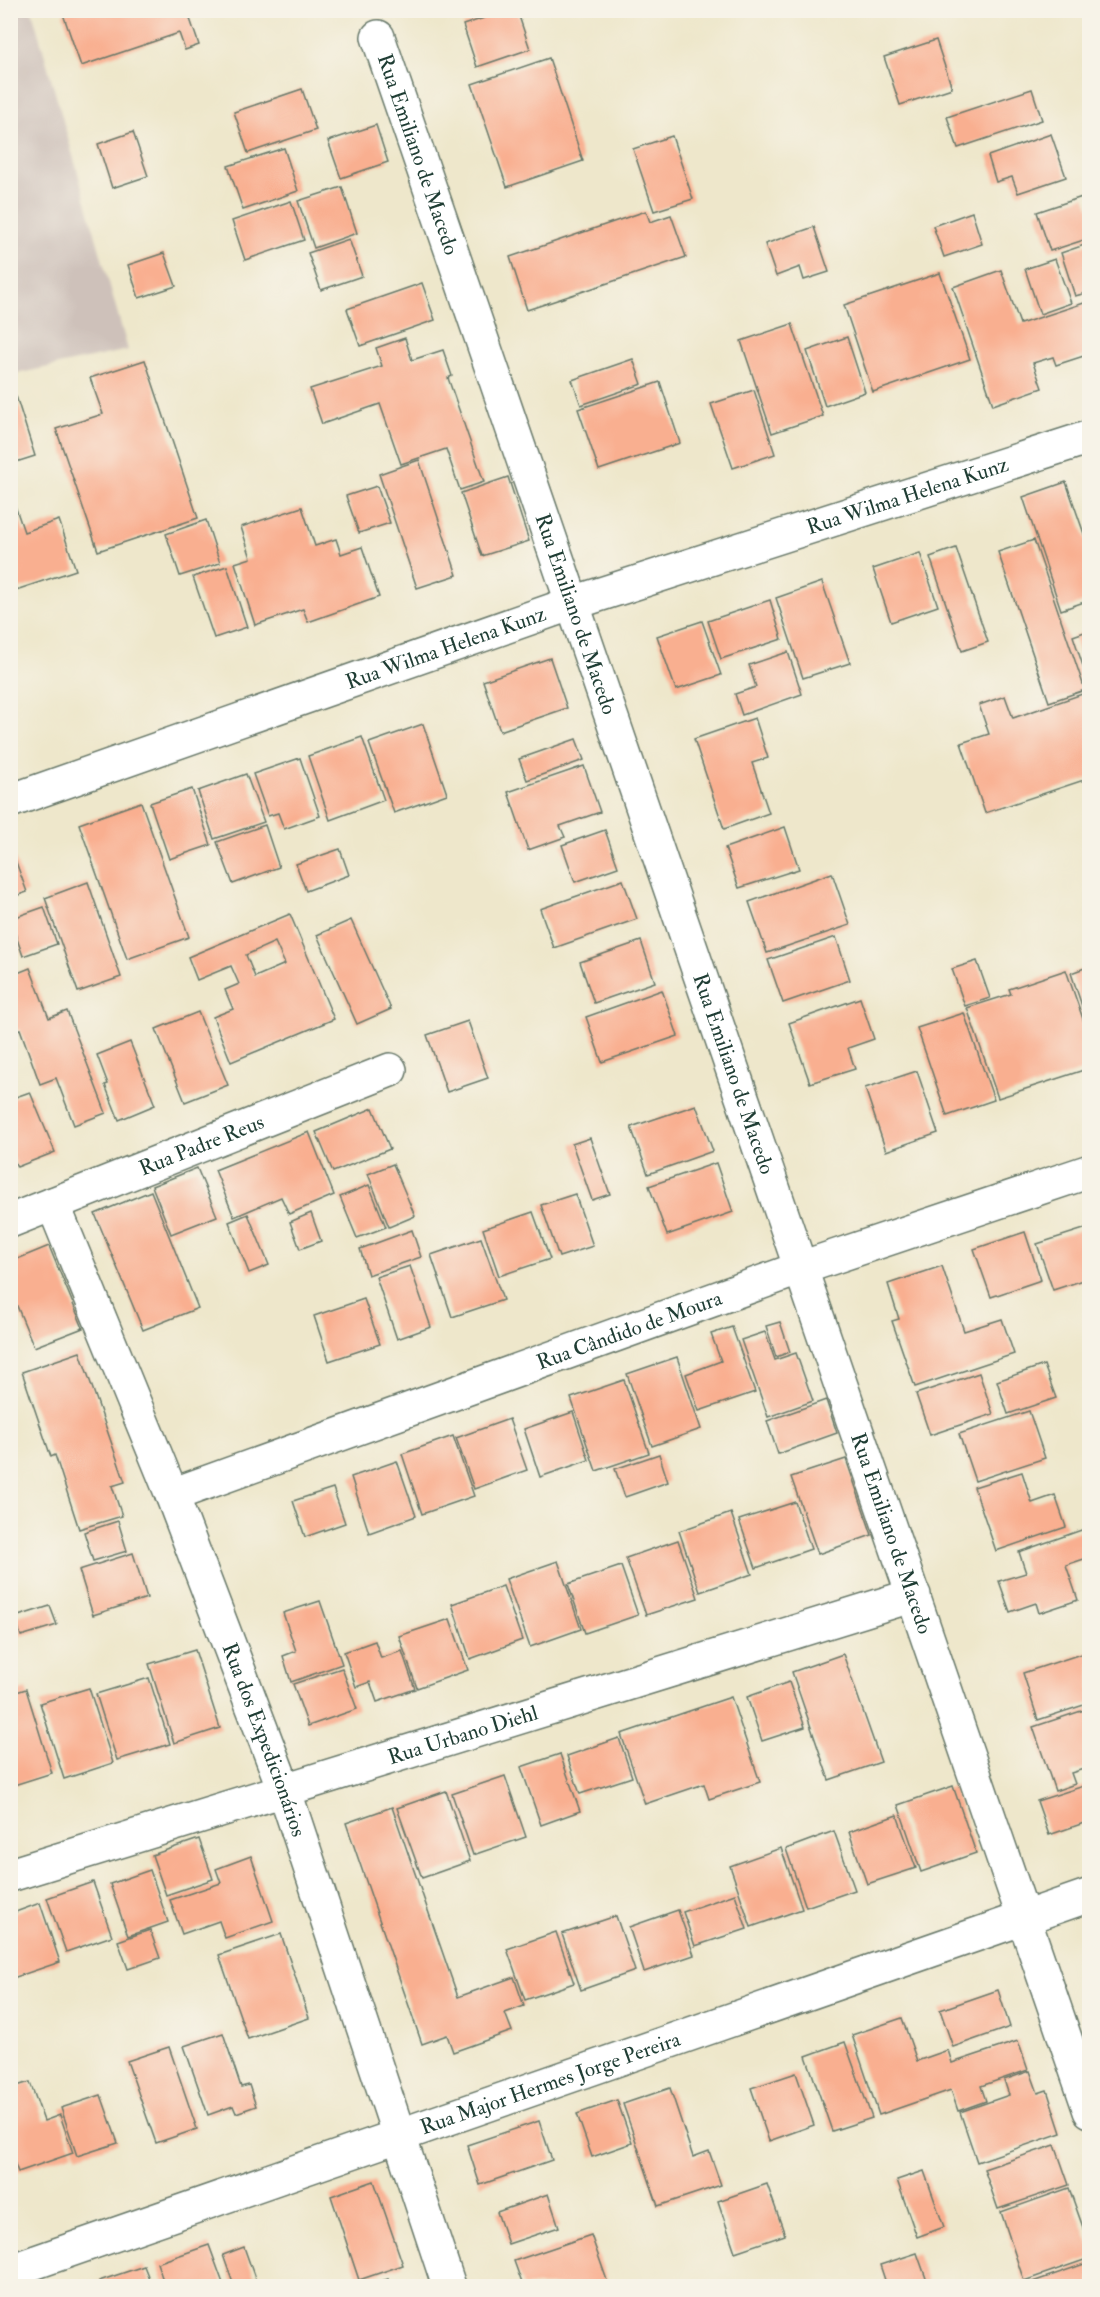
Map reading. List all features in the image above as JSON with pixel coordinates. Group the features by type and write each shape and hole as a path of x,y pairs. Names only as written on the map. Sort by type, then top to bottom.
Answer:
{"street":[{"name":"Rua Emiliano de Macedo","path":"378,38 570,604 914,1595 1089,2111"},
{"name":"Rua Wilma Helena Kunz","path":"10,801 570,604 1089,437"},
{"name":"Rua Padre Reus","path":"10,1221 390,1070"},
{"name":"Rua Cândido de Moura","path":"172,1495 801,1268 1089,1171"},
{"name":"Rua dos Expedicionários","path":"53,1204 172,1495 284,1789 449,2286"},
{"name":"Rua Urbano Diehl","path":"10,1875 914,1595"},
{"name":"Rua Major Hermes Jorge Pereira","path":"10,2271 1089,1895"}],"shaded area":[{"path":"10,11 32,11 128,350 11,375"}],"building":[{"path":"73,10 187,10 199,45 185,50 179,33 81,66 63,14"},
{"path":"508,10 517,10 530,49 477,67 463,25"},
{"path":"936,40 952,88 900,105 884,57"},
{"path":"549,58 583,161 507,187 472,84"},
{"path":"302,89 316,130 248,153 234,112"},
{"path":"1032,89 1042,120 958,148 947,117"},
{"path":"376,125 388,162 341,178 328,141"},
{"path":"133,132 148,176 112,188 98,144"},
{"path":"1051,134 1066,177 1018,193 1012,177 996,182 988,156"},
{"path":"672,136 693,199 654,211 633,149"},
{"path":"284,148 298,191 243,210 228,166"},
{"path":"342,187 357,233 314,248 298,201"},
{"path":"1085,196 1090,210 1090,238 1050,251 1037,212"},
{"path":"291,201 304,240 245,260 232,221"},
{"path":"646,211 650,222 671,215 686,257 527,310 510,257"},
{"path":"972,212 982,244 944,257 933,226"},
{"path":"814,227 829,272 804,280 800,267 776,276 765,244"},
{"path":"349,239 362,276 321,290 308,253"},
{"path":"1090,243 1090,292 1075,296 1061,253"},
{"path":"164,253 176,286 139,298 128,265"},
{"path":"1055,259 1071,303 1040,314 1025,269"},
{"path":"1001,270 1020,324 1090,301 1090,354 1056,365 1053,357 1033,363 1042,388 993,405 953,287"},
{"path":"940,273 970,359 873,392 844,305"},
{"path":"422,283 435,320 360,346 347,309"},
{"path":"792,324 823,416 772,433 741,341"},
{"path":"847,337 865,392 825,406 807,351"},
{"path":"405,338 412,360 443,350 452,376 448,378 484,482 460,490 446,449 401,464 380,404 322,424 310,389 382,366 376,348"},
{"path":"633,359 642,384 581,405 572,380"},
{"path":"145,360 198,518 98,551 56,429 103,414 90,378"},
{"path":"660,382 680,443 599,470 578,409"},
{"path":"754,390 775,454 733,468 711,404"},
{"path":"16,396 35,456 10,464 10,398"},
{"path":"419,460 457,575 417,588 379,474"},
{"path":"508,477 529,541 482,556 461,493"},
{"path":"1066,482 1090,551 1090,600 1061,610 1023,497"},
{"path":"377,486 390,523 359,533 346,496"},
{"path":"10,491 24,532 59,520 76,570 10,592"},
{"path":"302,507 315,546 336,539 341,554 362,547 379,597 308,622 303,609 255,625 235,563 251,558 241,527"},
{"path":"206,520 220,563 180,576 166,534"},
{"path":"1034,540 1085,690 1049,702 998,552"},
{"path":"956,548 988,642 962,651 930,557"},
{"path":"920,553 938,606 891,622 873,569"},
{"path":"227,566 247,627 214,638 193,577"},
{"path":"822,582 850,663 803,678 776,598"},
{"path":"770,600 782,639 721,659 708,621"},
{"path":"702,621 721,675 676,690 657,636"},
{"path":"1090,630 1090,671 1085,672 1073,636"},
{"path":"788,652 802,694 742,715 735,694 756,687 749,665"},
{"path":"550,658 567,708 500,731 483,681"},
{"path":"1088,692 1090,778 985,813 961,743 989,734 979,705 1005,696 1013,718"},
{"path":"755,718 768,758 752,763 769,813 724,829 694,739"},
{"path":"423,724 447,794 394,813 369,743"},
{"path":"362,737 384,800 330,820 308,756"},
{"path":"576,739 584,760 527,780 519,759"},
{"path":"300,758 320,816 284,829 278,813 268,816 253,774"},
{"path":"584,766 600,812 560,826 565,837 528,850 508,792"},
{"path":"246,774 264,822 214,839 198,791"},
{"path":"192,789 211,845 169,859 150,803"},
{"path":"141,802 189,937 127,959 79,824"},
{"path":"265,825 279,867 233,884 217,842"},
{"path":"785,827 799,869 739,888 725,848"},
{"path":"605,830 618,867 575,882 562,845"},
{"path":"340,849 349,875 306,891 296,864"},
{"path":"13,854 27,892 10,898 10,855"},
{"path":"832,873 850,925 767,953 749,902"},
{"path":"623,880 637,919 554,948 540,909"},
{"path":"88,882 121,977 78,992 45,898"},
{"path":"44,907 57,944 23,956 10,919"},
{"path":"290,914 334,1019 231,1062 213,1017 233,1009 225,990 239,984 231,966 197,980 188,957","holes":["275,942 285,964 255,977 246,955"]},
{"path":"351,920 391,1009 357,1024 317,935"},
{"path":"836,937 850,980 783,1003 768,960"},
{"path":"641,941 655,982 594,1003 580,962"},
{"path":"977,961 990,998 965,1006 952,969"},
{"path":"1090,966 1090,1027 1089,1027 1071,973"},
{"path":"30,968 49,1018 67,1011 106,1113 74,1125 56,1078 40,1084 20,1029 10,1032 10,976"},
{"path":"1066,970 1090,1039 1090,1068 998,1098 967,1008 1011,994 1009,989"},
{"path":"662,990 678,1036 602,1062 586,1017"},
{"path":"860,998 874,1039 848,1048 855,1069 810,1083 789,1023"},
{"path":"198,1012 228,1085 185,1102 156,1029"},
{"path":"964,1013 994,1100 947,1116 917,1028"},
{"path":"468,1021 488,1078 447,1092 427,1035"},
{"path":"130,1042 155,1105 119,1120 105,1085 108,1084 97,1055"},
{"path":"917,1071 938,1133 886,1151 865,1088"},
{"path":"30,1092 55,1152 17,1167 10,1151 10,1099"},
{"path":"696,1105 713,1151 648,1174 631,1127"},
{"path":"373,1108 390,1149 333,1172 316,1132"},
{"path":"309,1132 334,1195 289,1214 281,1197 234,1217 215,1170"},
{"path":"590,1138 610,1194 592,1200 572,1144"},
{"path":"716,1163 733,1212 667,1235 649,1186"},
{"path":"393,1164 415,1216 389,1227 368,1174"},
{"path":"197,1168 217,1216 171,1234 152,1186"},
{"path":"369,1185 386,1227 357,1238 340,1197"},
{"path":"151,1191 198,1308 143,1330 95,1214"},
{"path":"575,1194 593,1246 559,1257 541,1205"},
{"path":"533,1212 550,1259 499,1276 483,1229"},
{"path":"311,1213 321,1241 300,1249 290,1222"},
{"path":"248,1214 269,1265 249,1273 229,1222"},
{"path":"1090,1227 1090,1278 1053,1290 1037,1244"},
{"path":"412,1230 421,1257 368,1275 360,1249"},
{"path":"1025,1232 1041,1280 991,1297 974,1249"},
{"path":"481,1238 503,1300 452,1317 431,1255"},
{"path":"49,1246 83,1328 34,1347 10,1289 10,1262"},
{"path":"410,1266 431,1327 397,1339 376,1277"},
{"path":"942,1266 964,1331 1002,1319 1014,1354 915,1387 892,1321 899,1319 888,1284"},
{"path":"364,1299 380,1344 329,1361 314,1316"},
{"path":"780,1322 790,1352 776,1357 766,1326"},
{"path":"732,1327 755,1392 699,1411 686,1374 721,1361 711,1334"},
{"path":"765,1332 775,1360 796,1353 813,1401 768,1417 741,1340"},
{"path":"80,1352 125,1482 112,1486 122,1516 79,1529 55,1455 51,1457 22,1372"},
{"path":"677,1357 701,1429 652,1446 627,1374"},
{"path":"1044,1365 1056,1398 1008,1414 997,1381"},
{"path":"979,1373 993,1414 930,1435 916,1394"},
{"path":"624,1380 649,1453 596,1471 571,1398"},
{"path":"826,1400 837,1433 778,1454 767,1421"},
{"path":"1029,1411 1045,1458 975,1481 959,1434"},
{"path":"573,1412 589,1460 540,1477 524,1429"},
{"path":"509,1419 527,1470 474,1489 456,1438"},
{"path":"453,1436 474,1496 422,1514 402,1454"},
{"path":"659,1454 668,1482 625,1497 615,1469"},
{"path":"846,1459 872,1535 818,1554 791,1477"},
{"path":"397,1461 416,1516 369,1533 351,1477"},
{"path":"1022,1472 1032,1503 1055,1495 1066,1527 996,1551 974,1487"},
{"path":"333,1488 345,1523 305,1537 293,1501"},
{"path":"795,1502 811,1549 756,1568 739,1520"},
{"path":"731,1513 752,1574 700,1592 679,1531"},
{"path":"118,1521 127,1551 93,1561 84,1532"},
{"path":"1090,1527 1090,1557 1066,1565 1078,1600 1039,1613 1036,1603 1010,1612 999,1581 1026,1573 1019,1552"},
{"path":"678,1540 698,1598 646,1615 626,1558"},
{"path":"133,1553 147,1598 93,1615 79,1570"},
{"path":"558,1561 581,1629 530,1647 506,1579"},
{"path":"621,1566 638,1615 585,1633 568,1584"},
{"path":"503,1586 522,1640 470,1659 452,1604"},
{"path":"320,1601 342,1664 291,1682 283,1656 296,1651 283,1613"},
{"path":"50,1606 57,1625 21,1636 15,1617"},
{"path":"450,1619 468,1670 417,1688 399,1636"},
{"path":"375,1641 381,1658 402,1651 415,1689 377,1702 370,1682 356,1687 344,1652"},
{"path":"195,1650 220,1728 174,1743 149,1664"},
{"path":"1090,1651 1090,1703 1038,1720 1023,1673"},
{"path":"843,1654 881,1762 829,1780 792,1672"},
{"path":"342,1668 357,1709 308,1726 293,1684"},
{"path":"149,1678 170,1744 117,1760 96,1694"},
{"path":"789,1682 805,1727 762,1741 747,1697"},
{"path":"89,1688 113,1763 64,1779 40,1703"},
{"path":"26,1689 52,1773 11,1786 10,1694"},
{"path":"731,1697 760,1782 709,1799 704,1784 645,1804 621,1734"},
{"path":"1090,1708 1090,1767 1071,1773 1075,1784 1055,1791 1033,1727"},
{"path":"619,1738 632,1777 580,1794 567,1756"},
{"path":"560,1754 580,1811 541,1825 521,1767"},
{"path":"505,1776 526,1837 473,1855 452,1794"},
{"path":"1090,1784 1090,1821 1049,1835 1037,1801"},
{"path":"953,1786 976,1853 921,1872 898,1805"},
{"path":"446,1791 470,1861 422,1878 397,1808"},
{"path":"392,1807 458,1997 514,1977 524,2006 505,2013 512,2031 453,2052 447,2035 422,2044 346,1823"},
{"path":"897,1815 916,1868 867,1884 849,1832"},
{"path":"834,1831 855,1890 806,1907 786,1849"},
{"path":"199,1839 213,1879 166,1895 152,1855"},
{"path":"781,1848 802,1909 751,1927 730,1866"},
{"path":"251,1856 273,1921 225,1938 219,1921 182,1934 170,1900 221,1883 216,1869"},
{"path":"150,1870 168,1922 128,1936 110,1884"},
{"path":"93,1882 112,1936 66,1952 47,1898"},
{"path":"735,1894 747,1929 695,1946 683,1912"},
{"path":"40,1903 60,1962 10,1979 10,1914"},
{"path":"678,1910 694,1955 644,1972 629,1927"},
{"path":"616,1916 635,1971 581,1990 562,1934"},
{"path":"150,1930 160,1958 128,1969 118,1941"},
{"path":"556,1932 574,1983 525,2000 507,1949"},
{"path":"281,1934 309,2018 248,2039 219,1955"},
{"path":"998,1990 1010,2027 953,2047 940,2010"},
{"path":"902,2018 917,2061 948,2050 952,2063 1018,2041 1028,2070 981,2086 986,2101 958,2111 951,2090 879,2115 852,2035"},
{"path":"223,2033 241,2087 249,2085 256,2106 236,2113 233,2106 208,2115 184,2046"},
{"path":"845,2042 872,2118 832,2131 806,2056"},
{"path":"169,2047 197,2129 156,2143 127,2061"},
{"path":"1030,2071 1038,2093 1047,2090 1061,2133 977,2162 960,2112 1009,2095 1004,2080"},
{"path":"796,2073 814,2125 769,2141 751,2088"},
{"path":"30,2082 44,2121 60,2115 73,2153 18,2172 10,2151 10,2088"},
{"path":"670,2088 693,2157 709,2151 721,2185 658,2206 623,2104"},
{"path":"101,2095 118,2143 77,2156 61,2108"},
{"path":"617,2100 632,2143 592,2157 577,2114"},
{"path":"539,2121 552,2160 480,2185 467,2145"},
{"path":"1055,2145 1069,2185 998,2209 984,2169"},
{"path":"924,2171 944,2227 917,2237 897,2180"},
{"path":"374,2181 403,2265 359,2280 331,2196"},
{"path":"767,2184 785,2235 735,2252 718,2201"},
{"path":"1069,2188 1090,2247 1090,2258 1024,2281 1001,2212"},
{"path":"548,2194 559,2227 508,2244 497,2212"},
{"path":"591,2235 609,2286 523,2286 514,2261"},
{"path":"209,2245 224,2286 165,2286 157,2263"},
{"path":"244,2247 257,2284 234,2286 223,2255"},
{"path":"917,2253 928,2284 887,2286 880,2265"},
{"path":"1090,2262 1090,2286 1024,2285"},
{"path":"144,2266 152,2286 101,2286 99,2281"},
{"path":"388,2279 390,2286 367,2286"}]}
